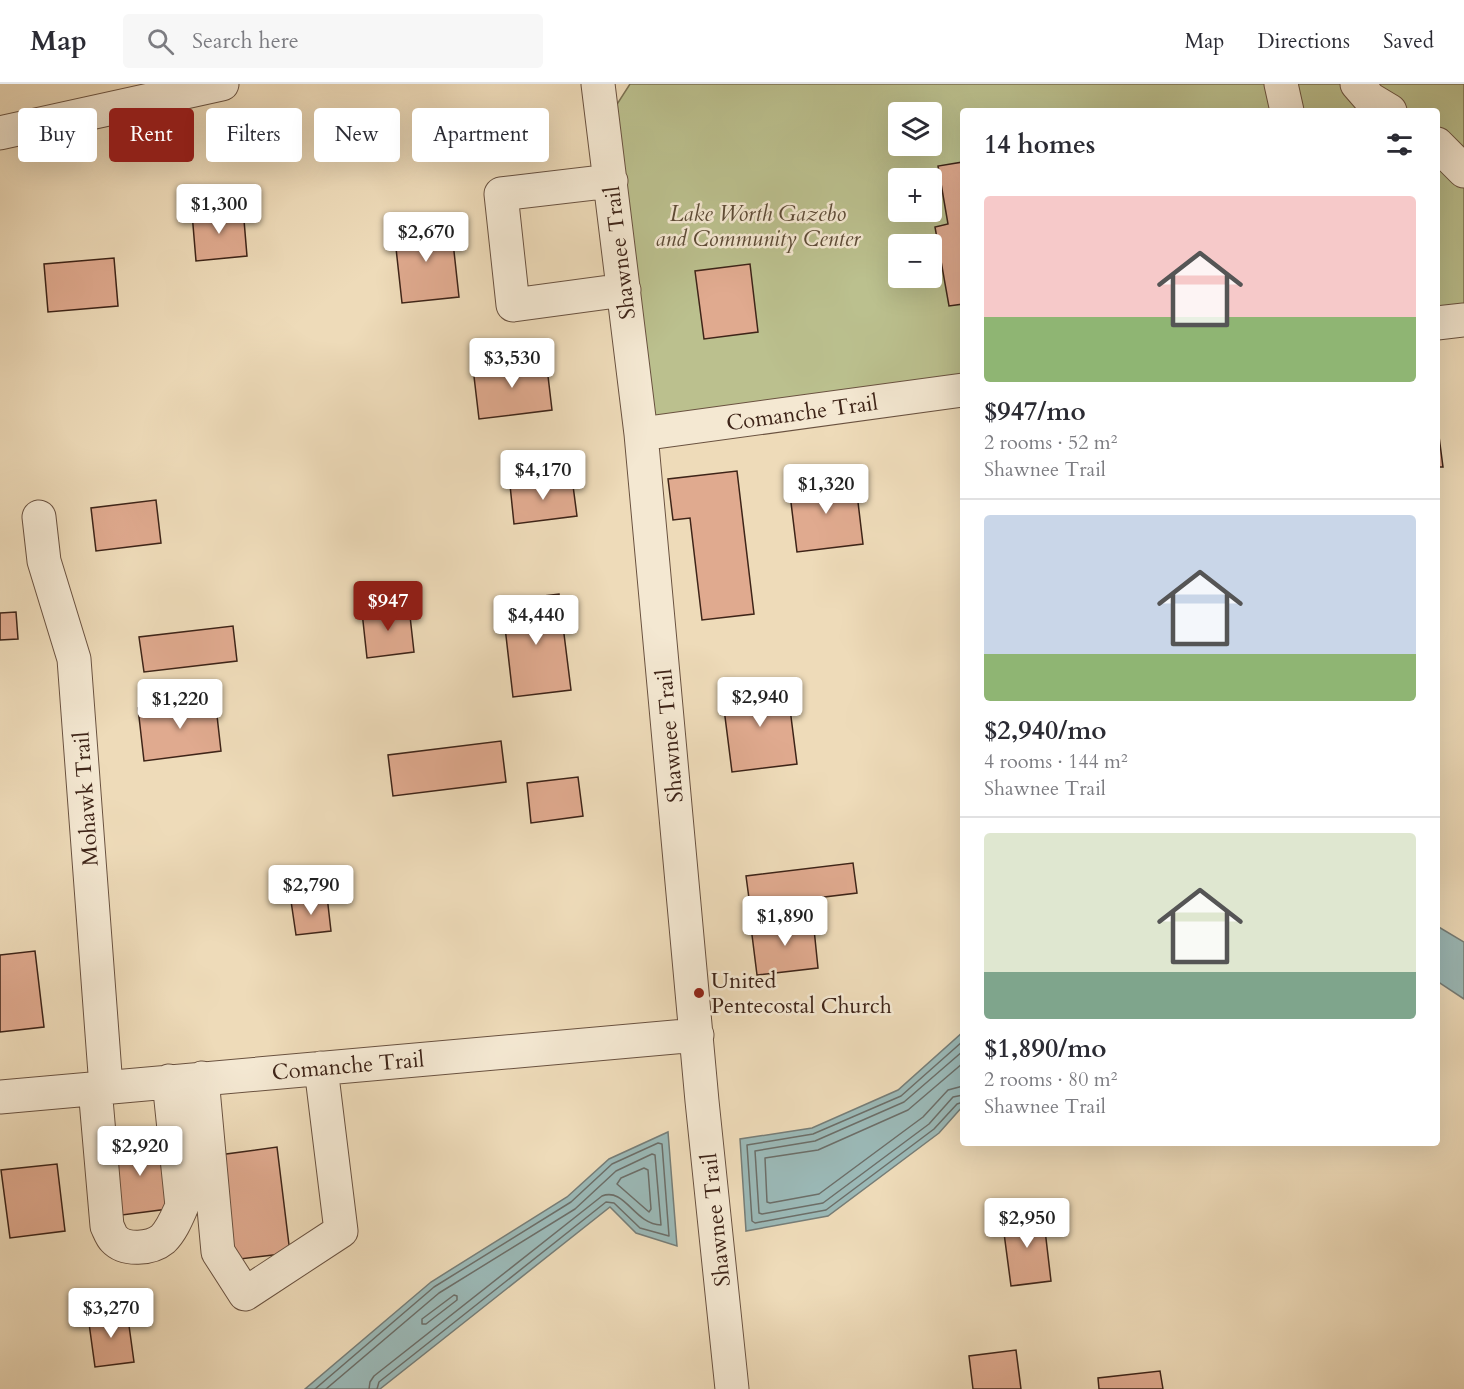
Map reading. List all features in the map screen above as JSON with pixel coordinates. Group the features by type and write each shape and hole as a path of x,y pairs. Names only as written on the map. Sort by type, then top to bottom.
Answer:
{"street":[{"path":"0,133 222,84"},
{"name":"Shawnee Trail","path":"598,84 641,434 702,1101 732,1389"},
{"path":"603,126 623,84"},
{"path":"1281,84 1286,108"},
{"path":"1358,84 1370,99 1385,108"},
{"path":"1440,147 1464,171"},
{"path":"611,181 501,194 513,305 624,290"},
{"path":"1440,324 1464,320"},
{"name":"Comanche Trail","path":"641,434 960,390"},
{"name":"Mohawk Trail","path":"39,517 44,561 74,659 107,1226 114,1240 128,1246 145,1247 162,1240 174,1225 182,1206 169,1081"},
{"name":"Comanche Trail","path":"0,1097 697,1035"},
{"path":"202,1078 218,1252 244,1294 340,1230 321,1068"}],"green space":[{"name":"Lake Worth Gazebo and Community Center","path":"630,84 1464,84 1464,321 1440,325 1440,108 960,108 960,390 641,434 603,126"}],"water":[{"path":"1440,928 1464,942 1464,999 1440,983"},
{"path":"960,1035 960,1109 939,1133 828,1216 746,1231 740,1139 812,1128 898,1090"},
{"path":"668,1132 677,1246 636,1233 610,1207 380,1389 305,1389 431,1282 567,1197 609,1159"}],"building":[{"path":"960,162 960,304 949,306 942,266 942,234 936,234 935,227 948,224 942,189 942,168 938,166"},
{"path":"243,208 247,256 196,261 192,213"},
{"path":"451,224 459,297 402,303 394,230"},
{"path":"114,258 118,306 48,312 44,264"},
{"path":"750,264 758,332 704,339 695,271"},
{"path":"546,359 552,410 479,419 473,368"},
{"path":"1440,444 1443,467 1440,467"},
{"path":"737,471 754,614 702,620 690,518 673,520 668,479"},
{"path":"855,477 863,544 797,552 789,486"},
{"path":"572,478 577,516 514,524 510,485"},
{"path":"156,500 161,543 96,551 91,508"},
{"path":"559,594 571,690 513,697 502,601"},
{"path":"409,607 414,652 367,658 362,612"},
{"path":"16,612 18,639 0,640 0,613"},
{"path":"233,626 237,661 144,672 139,637"},
{"path":"787,685 797,764 732,772 722,693"},
{"path":"215,698 221,751 144,761 138,708"},
{"path":"501,741 506,782 393,796 388,755"},
{"path":"578,777 583,816 531,823 527,783"},
{"path":"853,863 857,893 750,906 746,876"},
{"path":"327,896 331,931 296,935 291,901"},
{"path":"813,919 818,968 757,975 751,927"},
{"path":"35,951 44,1027 0,1032 0,955"},
{"path":"159,1140 168,1209 122,1215 113,1145"},
{"path":"277,1147 290,1253 232,1260 219,1155"},
{"path":"57,1164 65,1231 10,1238 1,1170"},
{"path":"1043,1213 1051,1281 1011,1286 1002,1218"},
{"path":"127,1311 134,1362 95,1367 88,1316"},
{"path":"1016,1350 1021,1389 973,1389 969,1356"},
{"path":"1160,1371 1163,1389 1099,1389 1098,1378"}],"place":[{"name":"United Pentecostal Church","path":"699,993"}]}
